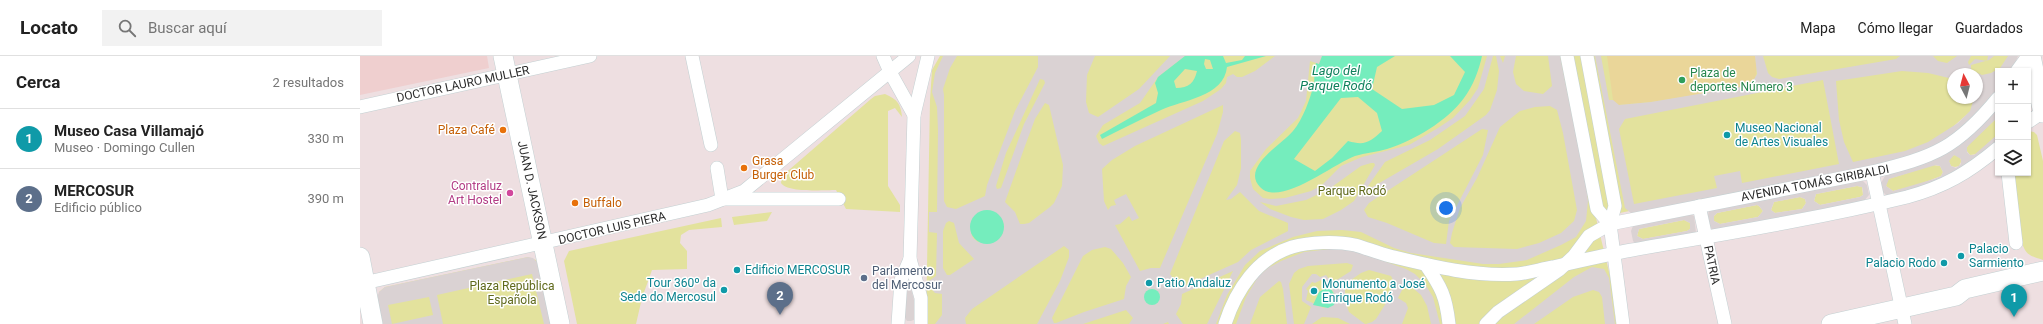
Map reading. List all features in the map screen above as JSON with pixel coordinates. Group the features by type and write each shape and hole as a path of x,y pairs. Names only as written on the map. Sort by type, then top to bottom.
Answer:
{"street":[{"name":"JUAN D. JACKSON","path":"503,56 544,243 560,324"},
{"name":"DOCTOR LAURO MULLER","path":"360,107 590,56"},
{"path":"692,56 711,145"},
{"path":"883,56 890,72 914,115"},
{"name":"DOCTOR LUIS PIERA","path":"363,283 708,206 744,191 909,56"},
{"path":"921,324 921,298 910,259 914,115 920,84 928,56"},
{"path":"1567,56 1597,210 1610,224"},
{"path":"1587,56 1615,206 1610,224 1623,324"},
{"path":"2020,68 2028,56"},
{"path":"2031,56 2043,112 2031,120"},
{"name":"AVENIDA TOMÁS GIRIBALDI","path":"1566,264 1589,236 1610,224 1872,172 1913,162 1943,149 1959,140 1977,123 1995,102"},
{"path":"1225,324 1231,305 1237,293 1257,268 1268,259 1294,247 1328,243 1354,245 1372,252 1426,265 1484,274 1518,274 1878,203 1926,192 1955,180 1975,168 1995,151"},
{"path":"717,168 722,200"},
{"path":"1872,172 1903,316"},
{"path":"2008,176 2016,243"},
{"name":"DOCTOR LUIS PIERA","path":"722,200 839,200"},
{"name":"PATRIA","path":"1699,206 1725,324"},
{"path":"360,257 363,283 373,324"},
{"path":"898,324 901,280 910,259"},
{"path":"1486,324 1498,312 1566,264"},
{"path":"1426,265 1442,288 1448,312 1449,324"},
{"path":"1831,324 1903,316 1956,296 1965,289 2043,271"},
{"path":"1956,296 1966,299 2043,284"}],"shaded area":[{"path":"360,56 487,56 489,68 360,95"},
{"path":"943,56 957,56 950,68 943,89 944,201 947,207 956,209 985,196 987,185 1015,111 1038,67 1038,56 1095,56 1087,75 1086,102 1089,113 1098,117 1139,89 1170,56 1185,56 1158,77 1140,103 1103,125 1096,136 1099,143 1103,146 1203,101 1221,89 1226,83 1227,77 1233,74 1237,77 1242,77 1255,71 1275,56 1322,56 1319,64 1310,61 1306,101 1298,118 1266,149 1250,171 1253,189 1263,198 1270,199 1285,198 1311,191 1322,185 1341,166 1362,157 1409,145 1438,128 1453,118 1470,100 1478,88 1487,56 1493,56 1484,89 1465,116 1430,140 1385,162 1368,186 1369,189 1438,149 1486,115 1490,110 1497,90 1499,71 1496,56 1500,56 1503,63 1505,56 1516,56 1513,72 1516,84 1524,91 1543,94 1552,86 1548,56 1560,56 1586,184 1588,201 1586,221 1576,237 1561,245 1527,260 1499,264 1483,264 1411,253 1394,248 1361,232 1342,230 1317,231 1293,237 1260,251 1245,265 1227,295 1216,324 1207,324 1233,271 1182,294 1181,304 1176,314 1183,324 1169,324 1168,322 1163,324 1129,324 1133,318 1126,310 1083,324 1037,324 1060,281 1069,257 1069,250 1064,246 972,309 965,318 966,324 935,324 942,315 942,294 935,293 928,285 929,281 936,276 937,233 929,232 929,212 937,212 938,130 937,107 932,92 935,73","holes":["1040,79 1044,80 1045,83 1024,124 1001,188 997,189 996,186 1006,153","1045,103 1049,105 1063,165 1062,186 1054,203 1029,223 1020,224 1015,212 1005,202 1035,119","1223,105 1223,112 1217,134 1160,268 1151,268 1140,271 1115,225 1120,224 1129,216 1132,221 1139,218 1126,194 1114,200 1116,205 1111,206 1108,210 1104,201 1102,169 1112,160 1135,146","1550,106 1557,110 1563,133 1577,210 1574,221 1561,233 1539,243 1517,249 1454,247 1450,243 1460,208 1477,178 1500,127 1520,111 1535,107","1482,129 1488,130 1483,155 1449,221 1446,244 1434,243 1387,223 1368,217 1364,210 1369,203","1235,131 1240,133 1241,168 1237,185 1226,200 1231,199 1240,192 1259,211 1288,223 1288,231 1251,250 1238,262 1180,288 1170,274 1224,141","1374,163 1375,165 1354,201 1341,210 1323,219 1304,220 1291,217 1270,209 1260,202 1276,206 1306,200 1329,189 1361,166","978,213 1004,224 1002,235 978,242 973,238 971,233 971,222","949,221 954,223 959,243 974,259 950,275 947,275 943,268 943,231 946,223","1105,247 1111,249 1123,263 1131,277 1126,286 1124,299 1056,323 1054,323 1052,318 1083,256 1092,250"]},
{"path":"1595,56 1601,56 1609,100 1613,100 1619,105 1651,102 1746,86 1753,81 1757,74 1755,56 1763,56 1768,73 1772,77 1779,79 1896,59 1900,56 1933,56 1938,61 1947,63 1957,56 1971,56 1968,62 1969,65 1975,59 1986,61 1971,65 1971,68 1947,68 1947,78 1928,73 1902,71 1836,81 1839,120 1844,142 1853,162 1905,151 1928,142 1958,123 1970,111 1972,104 1983,104 1983,75 1995,71 1995,96 1959,134 1908,159 1632,214 1625,208","holes":["1823,80 1839,164 1742,183 1740,171 1714,176 1717,188 1634,204 1619,129 1625,119"]},
{"name":"Plaza de deportes Número 3","path":"1607,56 1755,56 1756,74 1753,81 1745,87 1651,102 1618,105 1613,100"},
{"path":"1988,56 1994,56 1987,61"},
{"path":"2008,56 2018,56 2013,68 2000,68"},
{"path":"1995,112 1995,120 1967,147 1967,152 1970,155 1974,155 1995,137 1995,145 1983,155 1941,181 1887,196 1883,192 1881,183 1885,176 1977,130","holes":["1954,155 1961,159 1961,164 1956,168 1951,166 1949,161","1936,165 1940,166 1943,172 1941,176 1934,179 1893,191 1886,186 1889,179"]},
{"path":"1862,180 1867,185 1869,195 1863,202 1716,231 1710,228 1708,215 1709,210","holes":["1857,186 1862,187 1863,195 1860,197 1820,205 1814,201 1816,194","1800,197 1805,199 1806,203 1802,209 1775,213 1771,210 1774,202","1757,205 1763,211 1758,217 1720,224 1714,221 1714,216 1717,213"]},
{"path":"1690,214 1694,216 1696,233 1636,244 1633,241 1631,231 1633,226","holes":["1684,220 1690,223 1690,229 1687,231 1643,239 1637,236 1639,229"]},
{"path":"1339,248 1361,252 1406,269 1415,274 1425,284 1433,297 1440,324 1431,324 1427,306 1421,295 1408,284 1404,286 1398,298 1406,303 1408,308 1402,324 1366,324 1376,319 1386,303 1394,282 1391,276 1369,270 1361,273 1348,282 1345,290 1345,301 1349,312 1365,324 1350,324 1338,318 1322,317 1312,324 1304,324 1311,307 1302,301 1302,287 1312,274 1316,274 1320,277 1326,275 1332,283 1351,271 1353,265 1347,263 1308,266 1299,269 1294,273 1289,284 1294,324 1287,324 1283,289 1281,282 1279,281 1260,297 1250,324 1236,324 1246,297 1258,277 1268,268 1304,252","holes":["1325,278 1335,295 1335,302 1324,308 1306,300 1308,291 1306,289 1312,282 1315,283"]},
{"path":"528,257 533,258 538,263 551,324 544,324 532,274 437,295 443,324 392,324 383,324 377,298 379,292 385,287","holes":["429,297 433,315 392,324 388,305"]},
{"path":"1592,267 1604,269 1609,278 1615,324 1605,324 1602,297 1599,292 1593,290 1573,297 1534,324 1514,324 1574,277"},
{"path":"908,285 910,285 915,304 916,319 911,321 907,321 904,316"}],"green space":[{"name":"Parque Rodó","path":"940,56 2017,56 2002,68 1995,68 1995,90 1983,100 1983,68 1947,68 1947,104 1979,104 1929,148 1596,218 1611,280 1616,324 926,324 930,100 932,70"},
{"path":"885,94 898,102 902,117 895,108 888,111 888,186 900,205 900,212 846,209 836,190 798,190 785,186 781,183 782,176 871,99 875,96"},
{"path":"1995,120 1995,137 1977,154 1970,155 1966,150 1968,145"},
{"path":"2031,132 2034,132 2037,135 2043,161 2043,260 2028,254 2025,250 2017,223 2011,176 2031,176"},
{"path":"1953,155 1957,155 1961,161 1957,167 1953,167 1949,163 1949,159"},
{"path":"1933,165 1940,166 1943,172 1941,176 1915,186 1893,191 1886,186 1888,179"},
{"path":"1857,186 1862,187 1863,195 1860,197 1820,205 1814,201 1816,194"},
{"path":"1800,197 1805,199 1806,203 1802,209 1775,213 1771,210 1774,202"},
{"path":"1757,205 1763,211 1758,217 1720,224 1714,221 1714,216 1717,213"},
{"path":"772,212 767,221 734,225 732,217"},
{"path":"721,218 722,227 689,230 681,235 680,243 687,251 687,269 652,270 642,298 636,324 577,324 564,261 569,251"},
{"path":"1684,220 1690,223 1690,229 1687,231 1643,239 1637,236 1639,229"},
{"name":"Plaza República Española","path":"528,257 536,260 551,324 383,324 379,292 385,287"}],"water":[{"path":"1185,56 1223,56 1226,63 1242,60 1245,56 1266,56 1227,67 1224,77 1218,85 1210,91 1201,96 1161,110 1102,139 1100,135 1156,103 1158,93 1155,83 1158,77","holes":["1205,59 1210,60 1213,69 1206,69 1204,64","1185,69 1197,71 1194,79 1188,86 1176,88 1174,81"]},
{"name":"Lago del Parque Rodó","path":"1322,56 1395,56 1377,67 1372,89 1402,109 1434,105 1454,95 1465,72 1450,56 1482,56 1475,78 1464,98 1449,114 1430,129 1398,145 1345,160 1293,189 1280,192 1269,192 1260,187 1257,183 1255,177 1256,170 1264,157 1293,131 1300,121 1314,84 1314,71 1316,63 1319,64","holes":["1358,97 1377,113 1382,131 1367,142 1359,143 1348,141 1332,158 1315,171 1294,159 1341,98"]},
{"path":"990,210 999,215 1003,220 1003,234 999,239 994,243 984,244 980,243 971,234 970,224 971,220 980,211"},
{"path":"1329,286 1336,297 1334,305 1328,308 1313,305 1319,292"},
{"path":"1149,289 1155,289 1160,294 1158,303 1155,305 1149,305 1144,300 1144,294"}],"place":[{"name":"Plaza de deportes Número 3","path":"1682,80"},
{"name":"Plaza Café","path":"503,130"},
{"name":"Museo Nacional de Artes Visuales","path":"1727,135"},
{"name":"Grasa Burger Club","path":"744,168"},
{"name":"Contraluz Art Hostel","path":"510,193"},
{"name":"Buffalo","path":"575,203"},
{"name":"Palacio Sarmiento","path":"1961,256"},
{"name":"Palacio Rodo","path":"1944,263"},
{"name":"Edificio MERCOSUR","path":"737,270"},
{"name":"Parlamento del Mercosur","path":"864,278"},
{"name":"Patio Andaluz","path":"1149,283"},
{"name":"Tour 360º da Sede do Mercosul","path":"724,290"},
{"name":"Monumento a José Enrique Rodó","path":"1314,291"},
{"name":"MERCOSUR","path":"780,315"},
{"name":"Museo Casa Villamajó","path":"2014,317"}]}
